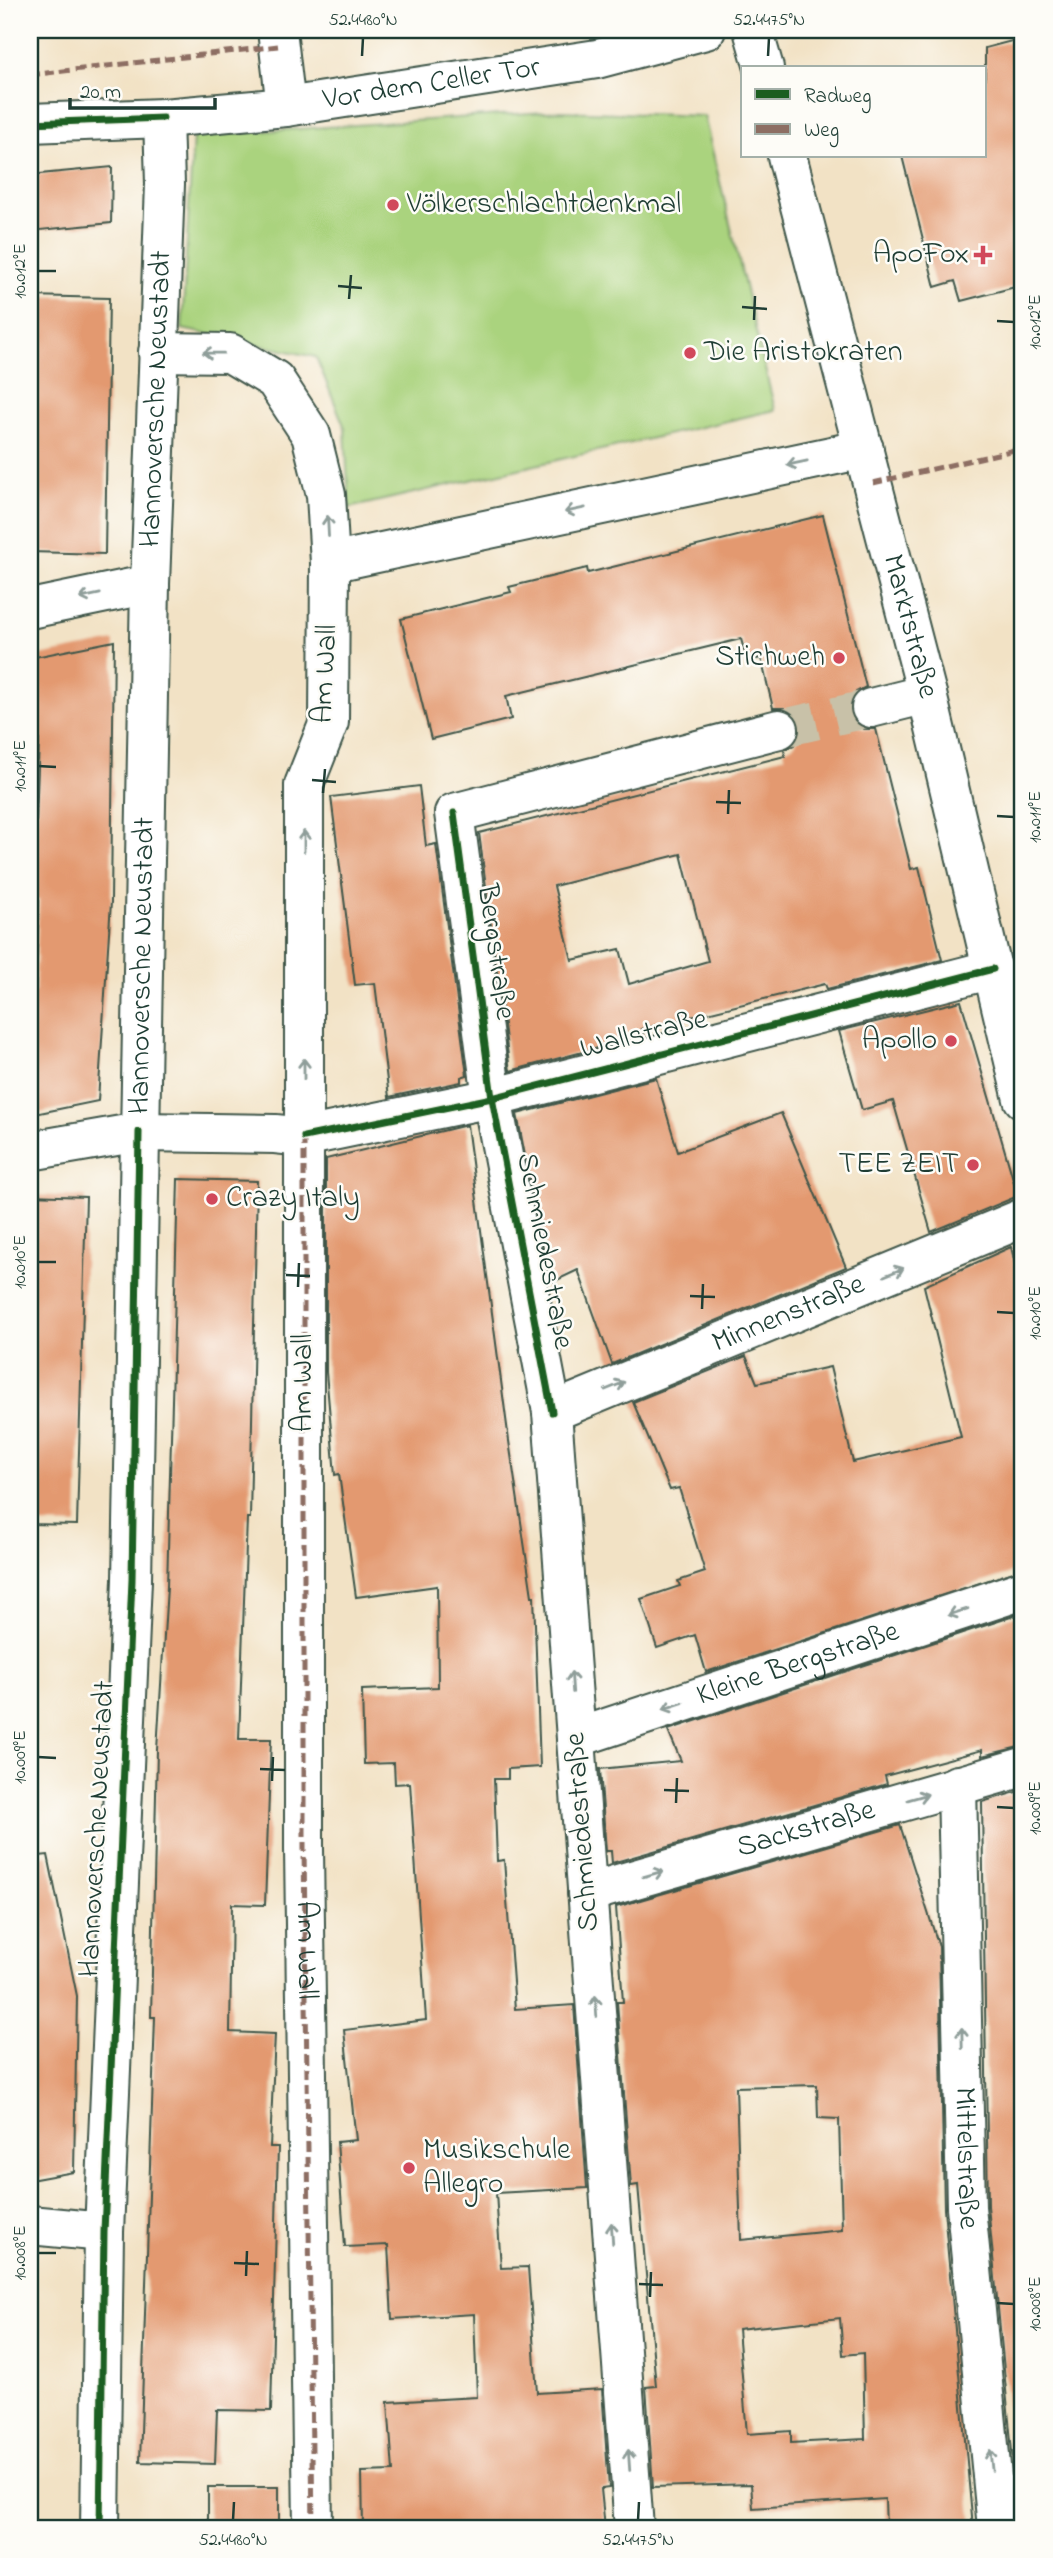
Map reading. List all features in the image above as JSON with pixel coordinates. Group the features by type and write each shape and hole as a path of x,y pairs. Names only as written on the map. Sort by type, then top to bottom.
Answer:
{"street":[{"path":"277,30 286,107"},
{"name":"Vor dem Celler Tor","path":"30,123 163,118 286,107 597,59 706,30"},
{"path":"753,30 763,66"},
{"name":"Hannoversche Neustadt","path":"100,2528 104,2232 132,1580 150,584 165,184 163,118"},
{"name":"Marktstraße","path":"788,158 927,694 1023,1099"},
{"name":"Am Wall","path":"159,352 230,353 275,380 311,435 326,495 330,563 329,722 304,785 304,1849 313,2528"},
{"path":"330,563 864,449"},
{"path":"30,609 150,584"},
{"path":"870,708 927,694"},
{"name":"Bergstraße","path":"492,1098 454,813 779,729"},
{"name":"Wallstraße","path":"30,1151 139,1132 275,1134 304,1137 492,1098 993,969"},
{"name":"Schmiedestraße","path":"492,1098 552,1412 634,2528"},
{"name":"Minnenstraße","path":"552,1412 1023,1218"},
{"name":"Kleine Bergstraße","path":"576,1738 1023,1590"},
{"name":"Sackstraße","path":"587,1893 1023,1767"},
{"name":"Mittelstraße","path":"957,1785 966,2207 998,2528"},
{"path":"30,2225 104,2232"}],"green space":[{"path":"560,111 704,116 775,410 349,508 345,428 316,357 182,329 193,136"}],"building":[{"path":"1023,38 1023,285 961,301 955,281 935,287 903,158 986,158 985,48"},
{"path":"112,167 111,223 30,231 30,175"},
{"path":"30,296 109,298 105,554 30,552"},
{"path":"823,515 866,687 856,692 850,701 850,714 855,723 864,729 876,729 911,869 919,867 942,960 827,989 825,984 642,1029 644,1036 510,1071 479,833 785,756 784,750 794,745 800,735 800,724 794,713 784,708 773,708 761,658 747,661 741,639 506,696 511,719 431,739 401,619 511,592 509,587 587,568 588,573","holes":["681,854 708,961 629,984 620,949 572,960 554,886"]},
{"path":"114,641 111,902 98,1101 30,1115 30,993 35,992 39,900 30,900 30,851 35,852 39,739 30,741 30,658"},
{"path":"419,786 426,846 436,844 467,1075 461,1077 461,1082 389,1097 375,983 355,985 331,797"},
{"path":"961,1001 1018,1196 931,1232 893,1101 862,1110 839,1031"},
{"path":"656,1078 678,1152 781,1113 846,1267 612,1364 578,1270 553,1282 546,1264 517,1114"},
{"path":"467,1125 509,1441 534,1596 540,1767 508,1769 508,1779 494,1779 497,1861 504,1860 515,2009 574,2005 587,2188 496,2193 501,2268 528,2267 537,2393 602,2389 609,2488 601,2489 605,2528 363,2528 362,2472 393,2471 388,2402 477,2397 474,2314 392,2319 388,2245 345,2247 337,2142 356,2140 344,2030 426,2020 410,1783 395,1784 394,1763 364,1764 362,1690 438,1687 437,1586 356,1597 339,1474 335,1475 326,1372 326,1159"},
{"path":"178,1179 257,1181 250,1518 247,1518 239,1739 271,1739 265,1905 232,1904 230,2032 275,2034 270,2147 278,2147 271,2411 217,2410 215,2464 140,2462 155,2017 151,2017 157,1750 167,1587"},
{"path":"30,1195 86,1197 77,1525 30,1524"},
{"path":"1011,1247 1023,1297 1023,1569 706,1672 695,1635 657,1648 641,1599 680,1586 678,1581 705,1572 679,1488 670,1490 633,1402 746,1356 757,1383 830,1367 853,1462 961,1437 924,1286"},
{"path":"1023,1613 1023,1746 982,1756 982,1750 885,1776 887,1784 612,1863 611,1851 606,1851 600,1769 681,1761 668,1730"},
{"path":"1023,1790 1023,2470 1014,2472 988,2206 982,1802"},
{"path":"900,1825 939,1947 944,2209 973,2528 886,2528 885,2499 753,2508 751,2484 653,2487 646,2387 656,2386 638,2185 631,2186 617,2002 623,2002 616,1907","holes":["817,2085 818,2118 839,2119 842,2230 741,2240 736,2087","840,2318 843,2355 863,2353 865,2439 791,2443 791,2431 747,2434 738,2329"]},
{"path":"48,1855 77,1996 74,2172 30,2180 30,1857"},
{"path":"208,2487 279,2487 279,2528 208,2528"}],"tunnel":[{"path":"779,729 871,708"}],"marked path":[{"path":"30,75 278,46"},
{"path":"873,483 1023,448"},
{"path":"304,1137 304,1849 313,2528"}],"cycle path":[{"path":"30,123 163,118"},
{"path":"454,813 492,1098 552,1412"},
{"path":"304,1137 492,1098 993,969"},
{"path":"100,2528 104,2232 132,1580 139,1132"}],"place":[{"name":"Völkerschlachtdenkmal","path":"393,205"},
{"name":"ApoFox","path":"983,255"},
{"name":"Die Aristokraten","path":"690,353"},
{"name":"Stichweh","path":"839,658"},
{"name":"Apollo","path":"951,1041"},
{"name":"TEE ZEIT","path":"973,1165"},
{"name":"Crazy Italy","path":"212,1199"},
{"name":"Musikschule Allegro","path":"409,2168"}]}
